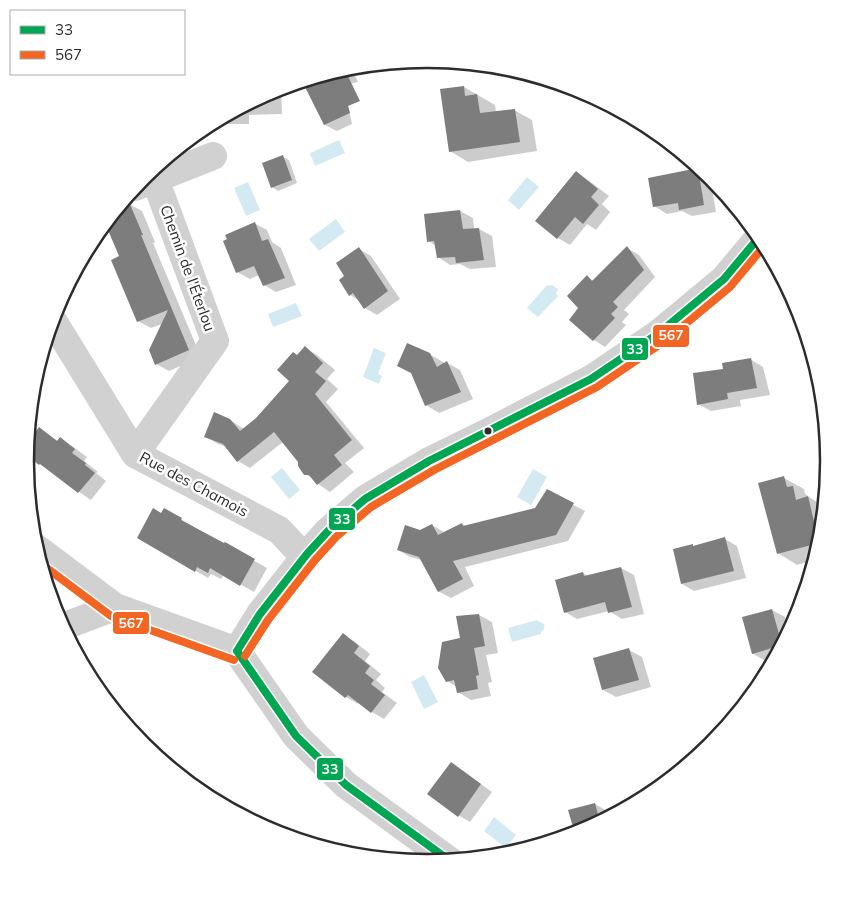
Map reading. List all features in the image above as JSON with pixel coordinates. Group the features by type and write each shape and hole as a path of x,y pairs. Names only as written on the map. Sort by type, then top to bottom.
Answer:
{"street":[{"name":"Chemin de l'Éterlou","path":"152,180 213,156"},
{"name":"Chemin de l'Éterlou","path":"135,454 215,341 146,186"},
{"path":"237,651 260,614 307,554 329,530 365,499 429,461 591,379 659,333 724,279 754,243"},
{"name":"Rue des Chamois","path":"58,328 135,454 279,530 294,547 307,554"},
{"path":"45,554 115,607 237,651 296,736 346,785 440,854"},
{"path":"69,624 115,607"}],"water":[{"path":"339,140 345,153 315,166 310,153"},
{"path":"527,177 539,187 519,210 508,200"},
{"path":"248,182 260,210 246,216 234,188"},
{"path":"336,219 345,232 319,251 309,239"},
{"path":"547,285 552,285 558,289 556,294 558,296 538,317 527,308"},
{"path":"296,303 302,316 273,327 268,314"},
{"path":"374,348 386,353 378,374 382,376 379,384 363,377"},
{"path":"282,468 300,490 289,499 271,477"},
{"path":"533,469 547,477 531,505 517,497"},
{"path":"537,620 544,624 541,634 512,642 508,628"},
{"path":"424,675 438,702 424,709 411,682"},
{"path":"494,817 516,835 507,846 505,847 484,831"}],"building":[{"path":"348,76 360,101 348,106 350,113 324,125 305,88"},
{"path":"464,86 465,96 477,94 480,113 515,109 520,142 449,152 440,89"},
{"path":"283,155 292,180 271,188 262,163"},
{"path":"691,169 700,178 704,205 679,210 678,203 653,207 648,178"},
{"path":"576,171 598,189 591,197 599,205 583,224 575,217 557,239 535,221"},
{"path":"130,204 189,350 155,365 149,350 168,310 137,322 111,260 119,256 108,231"},
{"path":"460,210 463,229 479,228 484,260 456,263 455,257 437,258 434,241 427,242 424,214"},
{"path":"255,222 262,241 268,239 285,278 263,286 254,266 236,273 223,241 227,239 225,235"},
{"path":"627,246 644,270 613,302 618,307 611,314 615,318 593,341 569,320 578,308 567,296 587,275 592,281"},
{"path":"359,247 388,291 364,309 353,293 349,296 339,280 344,276 336,263"},
{"path":"407,343 430,353 437,367 447,361 461,392 425,406 411,373 397,366"},
{"path":"305,346 323,363 315,372 326,381 315,394 352,440 334,455 342,465 317,485 309,475 304,475 298,466 298,462 274,432 237,462 223,444 204,437 214,412 230,419 240,431 256,418 289,381 277,370 293,352 297,355"},
{"path":"751,358 757,388 727,393 728,399 697,405 693,373 723,369 722,363"},
{"path":"39,427 57,441 60,437 75,449 72,453 86,463 85,465 95,473 78,493 34,461 35,432"},
{"path":"784,476 787,487 793,486 796,500 808,496 815,526 811,545 777,554 758,483"},
{"path":"547,489 574,503 556,535 453,561 463,579 438,592 419,557 397,550 405,525 420,530 432,524 438,535 462,523 463,526 535,508"},
{"path":"153,508 161,513 164,508 182,518 181,520 255,559 240,586 210,568 208,573 197,567 195,572 137,538"},
{"path":"725,537 734,571 681,584 673,549 693,544 693,546"},
{"path":"621,567 632,607 608,613 605,602 564,613 555,580 583,572 584,576"},
{"path":"772,609 779,636 773,648 752,654 742,617"},
{"path":"479,614 485,646 474,648 479,675 476,676 478,689 457,693 454,680 446,682 438,668 442,642 460,638 456,616"},
{"path":"343,633 359,646 354,653 370,666 365,673 374,680 371,684 385,695 371,713 348,695 345,698 312,672"},
{"path":"629,648 639,680 602,690 593,658"},
{"path":"451,762 481,784 458,817 427,794"},
{"path":"595,803 598,815 573,826 568,810"}],"transit line":[{"name":"33","path":"237,651 260,614 307,554 329,530 365,499 429,461 591,379 659,333 724,279 754,243"},
{"name":"567","path":"245,656 268,620 315,560 336,537 371,507 434,470 597,387 665,341 730,287 760,251"},
{"name":"567","path":"49,570 111,616 234,660"},
{"name":"33","path":"237,651 296,736 346,785 440,854"}]}
